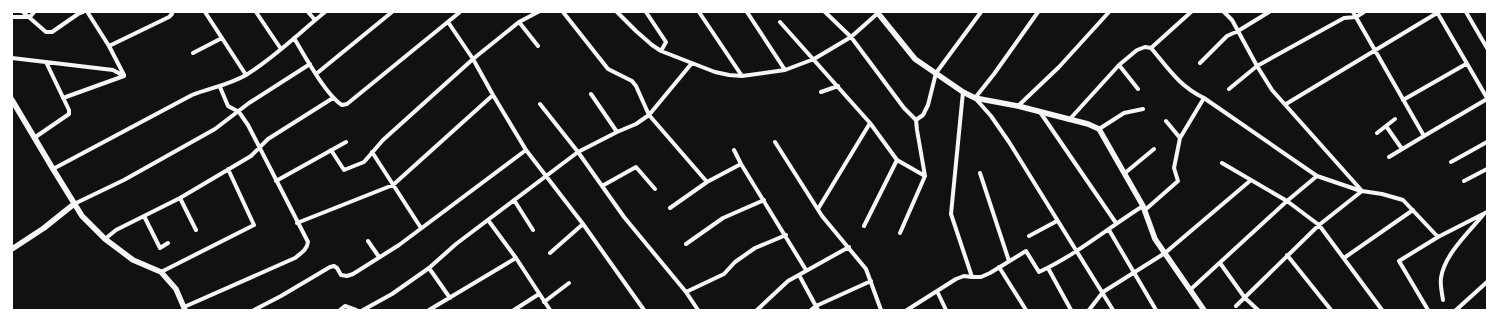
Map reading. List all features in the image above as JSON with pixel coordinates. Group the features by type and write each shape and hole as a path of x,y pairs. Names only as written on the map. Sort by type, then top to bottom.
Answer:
{"street":[{"path":"23,12 46,32 52,32 78,14 86,12 109,46 124,76"},
{"path":"12,18 30,17 34,12"},
{"path":"109,46 169,17 172,14 171,12"},
{"path":"205,12 246,75"},
{"path":"256,12 281,49"},
{"path":"308,12 315,20"},
{"path":"53,169 192,95 207,89 220,87 246,75 281,49 325,12"},
{"path":"316,74 392,12"},
{"path":"294,38 316,74 334,98 342,105 347,104 460,12"},
{"path":"331,150 344,170 364,162 383,140 473,59 519,22 538,12"},
{"path":"563,12 608,69 632,81 636,86 649,115 706,182"},
{"path":"618,12 636,31 661,51 715,72 742,76 785,70 814,59 851,37 877,13 914,59 963,92 975,98 1018,106 1088,124 1099,129 1144,208 1155,238 1204,310"},
{"path":"646,12 666,42 661,51"},
{"path":"699,12 742,76"},
{"path":"747,12 785,70"},
{"path":"825,12 851,37 904,108 916,120 925,176 900,233"},
{"path":"916,120 923,115 928,105 936,73 981,12"},
{"path":"975,98 1038,12"},
{"path":"1018,106 1059,67 1110,12"},
{"path":"1151,48 1191,12"},
{"path":"1224,12 1232,20 1272,90 1362,191"},
{"path":"1200,63 1227,36 1269,12"},
{"path":"1353,12 1424,136"},
{"path":"1229,88 1257,66 1344,18 1356,17 1364,12"},
{"path":"1466,12 1487,48"},
{"path":"1286,104 1437,13 1487,99 1389,158"},
{"path":"448,22 473,59 526,150 583,224 644,310"},
{"path":"519,22 538,46"},
{"path":"780,22 870,123 897,160 925,176"},
{"path":"194,53 222,38"},
{"path":"1069,120 1119,65 1137,50 1145,47 1151,48 1178,82 1191,92 1204,98 1317,176 1362,191 1382,194 1403,200 1438,237"},
{"path":"12,58 113,70 124,76"},
{"path":"34,138 69,114 69,110 46,62"},
{"path":"363,310 392,294 428,268 456,244 578,152 636,124 649,115 692,63"},
{"path":"12,249 44,228 74,204 124,180 215,129 249,103 310,64"},
{"path":"1403,100 1466,64"},
{"path":"1119,65 1138,89"},
{"path":"63,98 124,76"},
{"path":"821,92 838,86"},
{"path":"12,100 82,216 105,239 133,260 161,272 176,289 184,309 294,258 304,252 308,242 297,224 260,146 239,112 228,106 220,87"},
{"path":"963,92 951,214 972,278"},
{"path":"591,94 617,132"},
{"path":"297,224 393,185 493,95"},
{"path":"105,239 116,230 180,198 251,156 268,139 334,98"},
{"path":"975,98 991,116 1009,142 1113,310"},
{"path":"907,310 956,279 964,276 972,278 981,276 999,268 1026,251 1039,272 1077,251 1109,230 1116,223 1144,208 1178,181 1174,168 1180,138 1204,98"},
{"path":"540,104 578,152 624,217 686,292 698,310"},
{"path":"1099,129 1124,113 1143,109"},
{"path":"1040,112 1116,223"},
{"path":"1376,133 1395,119"},
{"path":"1166,122 1180,138"},
{"path":"818,209 870,123"},
{"path":"1386,126 1402,149"},
{"path":"276,181 346,142"},
{"path":"776,142 822,216 866,269 881,310"},
{"path":"1451,162 1487,142"},
{"path":"1124,173 1154,149"},
{"path":"257,309 330,267 334,266 341,275 347,276 379,257 421,228 526,150"},
{"path":"734,150 741,164 786,235 806,270"},
{"path":"372,152 421,228"},
{"path":"864,226 897,160"},
{"path":"1222,163 1287,201 1319,225 1382,310"},
{"path":"670,208 706,182 741,164"},
{"path":"602,186 636,167 655,189"},
{"path":"161,272 254,225 228,169"},
{"path":"1464,182 1487,169"},
{"path":"980,172 1009,261"},
{"path":"1190,290 1287,201 1317,176"},
{"path":"1089,310 1102,292 1164,253 1251,180"},
{"path":"1236,306 1319,225 1362,191"},
{"path":"180,198 196,230"},
{"path":"514,200 533,230"},
{"path":"686,244 723,218 764,200"},
{"path":"1344,258 1413,210"},
{"path":"1428,310 1399,261 1438,237 1485,213"},
{"path":"1443,300 1440,280 1447,260 1485,213"},
{"path":"144,216 160,248 168,243"},
{"path":"488,220 516,258 538,294 550,310"},
{"path":"1029,236 1057,221"},
{"path":"550,252 583,224"},
{"path":"1109,230 1156,310"},
{"path":"686,292 724,274 735,262 755,248 786,235"},
{"path":"368,241 379,257"},
{"path":"757,310 788,281 849,247"},
{"path":"1287,255 1330,310"},
{"path":"429,310 435,309 450,298 516,258"},
{"path":"1220,263 1245,298 1258,310"},
{"path":"428,268 450,298"},
{"path":"999,268 1026,310"},
{"path":"1048,268 1070,310"},
{"path":"799,275 817,308"},
{"path":"812,310 871,281"},
{"path":"1456,310 1487,282"},
{"path":"544,302 569,283"},
{"path":"937,291 946,310"},
{"path":"514,310 538,294"},
{"path":"340,310 345,306 356,310"}]}
